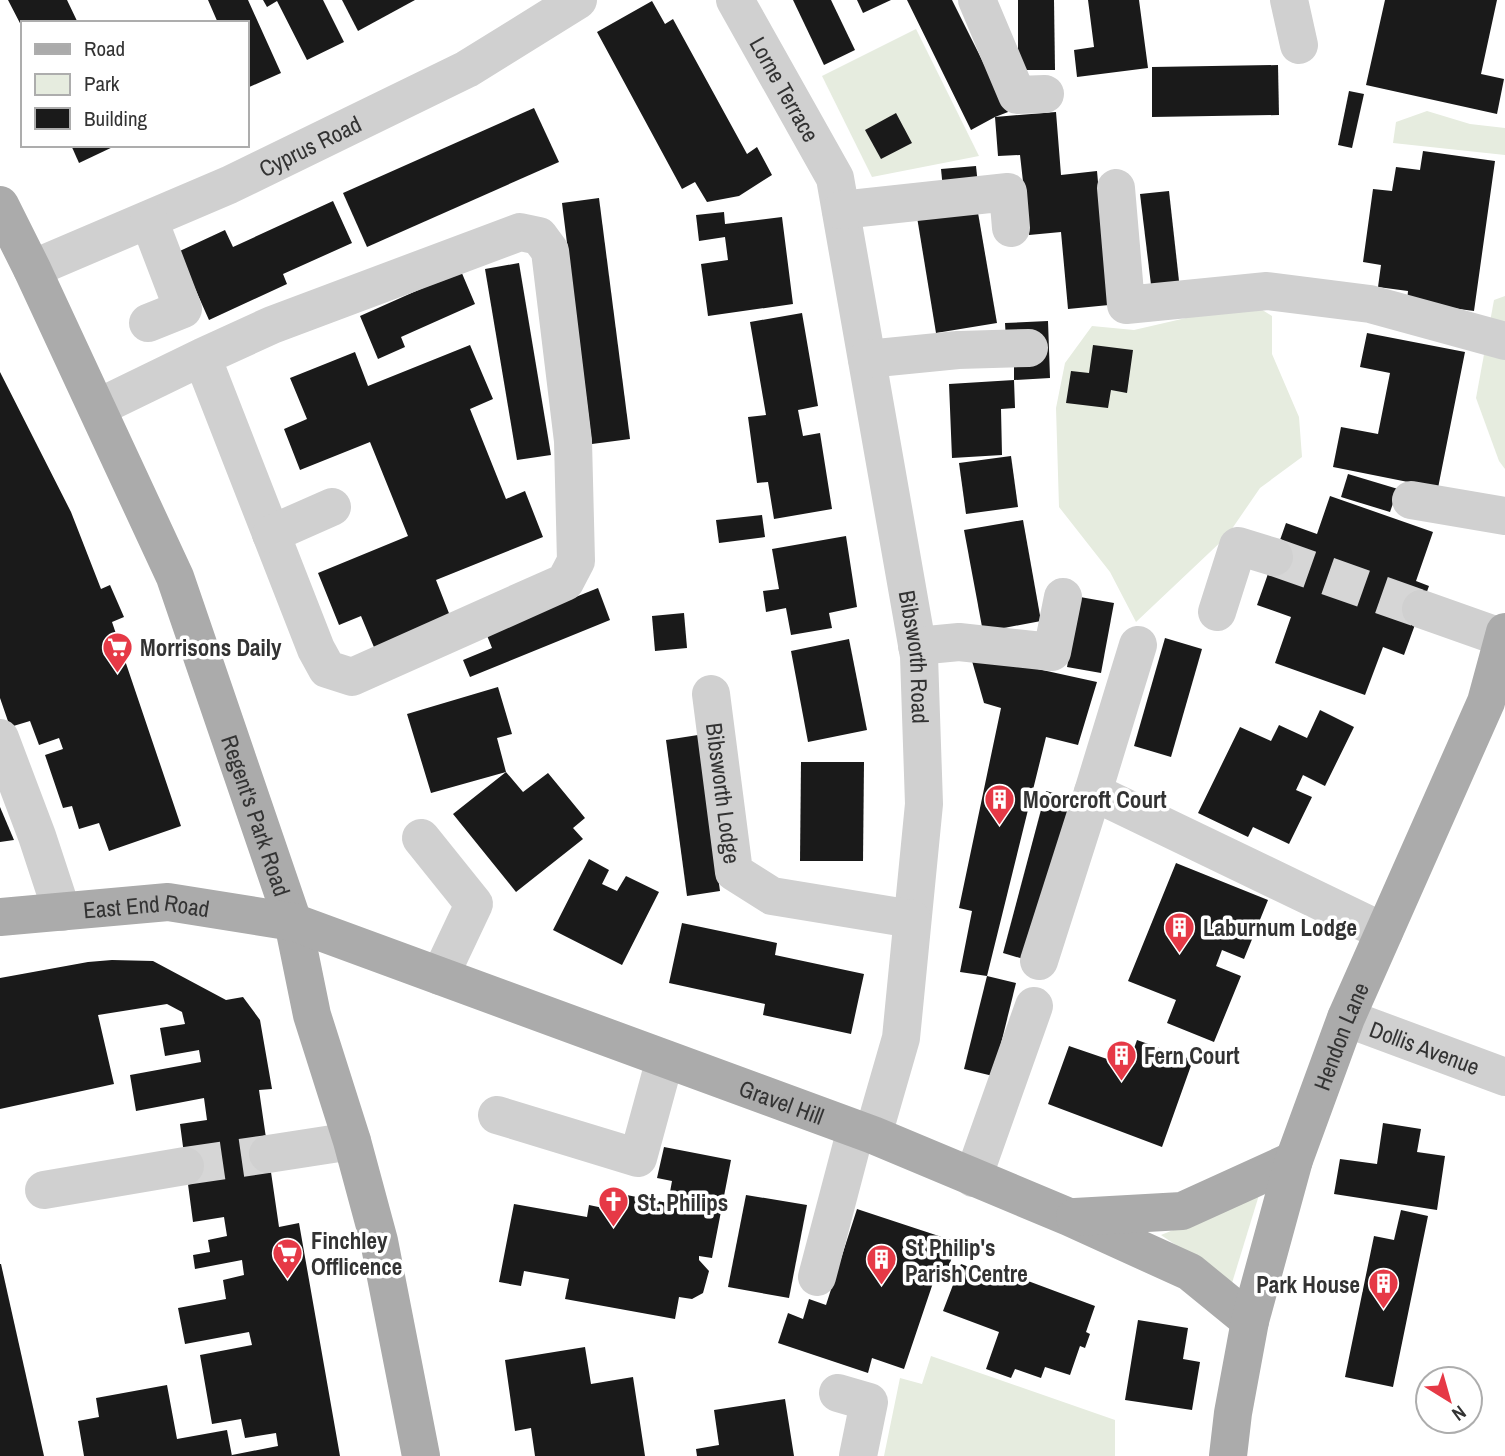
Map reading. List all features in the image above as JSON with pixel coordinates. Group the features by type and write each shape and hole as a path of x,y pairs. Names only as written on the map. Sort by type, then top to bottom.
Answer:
{"main road":[{"name":"Regent's Park Road","path":"0,205 175,577 293,922 312,1015 352,1141 379,1241 421,1456"},
{"name":"Hendon Lane","path":"1228,1456 1250,1321 1294,1160 1346,1018 1486,702 1504,635"},
{"name":"East End Road","path":"0,917 168,902 293,922"},
{"name":"Gravel Hill","path":"293,922 864,1132 1069,1217 1190,1272 1250,1321"},
{"path":"1069,1217 1182,1210 1294,1160"}],"street":[{"name":"Cyprus Road","path":"32,269 242,178 467,69 578,0"},
{"name":"Lorne Terrace","path":"735,0 838,194"},
{"path":"977,0 1017,95 1045,94"},
{"path":"1289,0 1299,45"},
{"path":"1116,188 1126,305 1267,291 1370,303 1505,341"},
{"path":"838,194 1007,192 1011,228"},
{"name":"Bibsworth Road","path":"817,1277 864,1132 901,1038 924,804 918,646 838,194"},
{"path":"148,323 183,309 149,220"},
{"path":"97,408 202,357 272,326 520,232 539,236 550,251 573,441 576,561 565,582 352,677 327,668 316,649 202,357"},
{"path":"867,359 958,350 1029,348"},
{"path":"1410,500 1505,516"},
{"path":"271,534 332,507"},
{"path":"1216,612 1238,545 1274,557"},
{"path":"918,646 959,642 1052,652 1063,597"},
{"path":"1421,609 1504,635"},
{"path":"1039,961 1138,645"},
{"name":"Bibsworth Lodge","path":"711,694 734,872 772,896 912,919"},
{"path":"0,738 62,912"},
{"path":"1093,792 1384,932"},
{"path":"421,838 474,904 440,976"},
{"path":"973,1178 1034,1006"},
{"name":"Dollis Avenue","path":"1346,1018 1505,1077"},
{"path":"497,1115 638,1158 665,1059"},
{"path":"268,1154 352,1141"},
{"path":"44,1190 185,1166"},
{"path":"838,1393 869,1402 858,1456"}],"green space":[{"path":"916,29 979,156 872,177 822,76"},
{"path":"1427,111 1470,124 1505,128 1505,155 1393,143 1396,122"},
{"path":"1505,296 1505,469 1499,461 1476,398 1494,300"},
{"path":"1251,303 1272,316 1272,354 1299,417 1302,457 1260,488 1227,536 1136,622 1110,572 1059,507 1056,408 1065,363 1092,326 1134,330"},
{"path":"1259,1195 1232,1283 1161,1235"},
{"path":"931,1356 1115,1420 1115,1456 884,1456 900,1378 922,1384"}],"building":[{"path":"8,0 67,0 77,21 21,21 21,25"},
{"path":"208,0 248,0 281,73 248,88 248,21 217,21"},
{"path":"263,0 323,0 344,42 307,60 277,1 267,7"},
{"path":"342,0 415,0 358,31"},
{"path":"793,0 831,0 855,50 824,65"},
{"path":"857,0 891,0 863,13"},
{"path":"907,0 952,0 1008,112 971,130"},
{"path":"1018,0 1054,0 1055,70 1018,70"},
{"path":"1088,0 1139,0 1148,68 1077,77 1074,50 1094,47"},
{"path":"1385,0 1497,0 1481,74 1504,79 1497,114 1366,85"},
{"path":"652,1 665,24 673,19 747,154 757,147 772,175 739,196 707,202 695,182 682,189 597,32"},
{"path":"1278,65 1279,115 1152,117 1152,67"},
{"path":"1349,91 1364,94 1352,148 1338,145"},
{"path":"534,108 559,162 367,247 343,193"},
{"path":"1056,112 1061,175 1097,171 1109,305 1068,309 1061,232 1029,235 1020,155 998,156 995,117"},
{"path":"896,113 912,143 881,159 865,130"},
{"path":"72,147 113,147 79,163"},
{"path":"1423,151 1495,161 1474,311 1407,302 1408,291 1378,287 1381,265 1363,262 1373,189 1392,191 1396,167 1420,170"},
{"path":"976,166 978,185 943,189 941,169"},
{"path":"1169,191 1180,290 1152,293 1140,194"},
{"path":"599,198 630,439 592,444 562,203"},
{"path":"333,201 352,243 283,274 287,284 209,320 189,275 169,256 225,230 233,247"},
{"path":"977,207 997,323 936,333 917,217"},
{"path":"724,212 725,224 782,217 793,304 708,316 701,264 728,260 725,237 699,241 696,215"},
{"path":"519,263 551,455 517,460 485,269"},
{"path":"461,271 475,304 401,337 405,347 378,359 360,316"},
{"path":"802,313 818,406 798,410 803,436 820,433 832,509 774,519 768,482 757,483 748,417 766,415 750,322"},
{"path":"1048,321 1050,378 1014,380 1014,361 1006,341 1005,323"},
{"path":"1367,333 1465,352 1438,488 1333,467 1341,427 1378,434 1390,373 1360,367"},
{"path":"470,345 493,399 470,409 506,499 525,491 543,537 436,580 452,621 376,652 361,616 339,625 318,573 408,536 370,442 300,470 284,429 307,419 290,378 355,352 368,386"},
{"path":"1093,345 1133,350 1127,393 1111,390 1108,408 1066,403 1071,371 1089,373"},
{"path":"0,372 71,512 101,589 110,585 124,617 112,622 181,826 109,851 99,823 79,829 72,806 63,808 45,755 63,749 59,738 39,745 30,721 10,727 0,698"},
{"path":"1014,380 1015,408 1001,409 1002,455 952,458 949,384"},
{"path":"1011,456 1018,507 966,514 959,463"},
{"path":"1348,474 1398,489 1390,512 1341,497"},
{"path":"1330,496 1433,532 1416,581 1429,586 1404,655 1383,647 1365,695 1275,663 1291,617 1257,605 1286,523 1317,534"},
{"path":"762,515 765,537 719,543 716,520"},
{"path":"1023,520 1041,621 983,632 964,530"},
{"path":"846,536 857,607 829,613 832,628 791,635 786,608 766,612 763,591 779,589 772,549"},
{"path":"598,588 610,620 470,677 463,660 492,648 486,633"},
{"path":"1080,597 1114,603 1101,673 1067,667"},
{"path":"684,613 687,648 655,651 652,616"},
{"path":"1165,638 1202,649 1171,757 1134,746"},
{"path":"849,639 867,730 808,742 791,651"},
{"name":"Moorcroft Court","path":"970,654 1097,682 1078,745 1046,737 987,976 960,972 972,911 959,908 1001,708 984,703"},
{"path":"498,687 512,734 497,738 506,772 431,793 407,714"},
{"path":"1320,710 1354,727 1325,786 1303,775 1296,790 1312,797 1289,844 1253,827 1248,837 1198,813 1240,727 1271,741 1279,725 1307,738"},
{"path":"698,735 720,891 687,896 666,740"},
{"path":"801,762 864,762 863,861 800,861"},
{"path":"506,772 523,792 548,773 585,818 573,828 583,839 516,892 453,814"},
{"path":"1046,791 1073,798 1030,961 1003,953"},
{"path":"0,807 14,840 0,842"},
{"path":"589,859 609,870 602,884 617,891 626,876 659,892 622,965 553,930"},
{"name":"Laburnum Lodge","path":"1176,863 1268,900 1244,959 1222,950 1216,966 1241,976 1214,1042 1167,1023 1176,1000 1128,981"},
{"path":"682,923 777,943 775,955 864,974 851,1034 763,1015 765,1004 669,983"},
{"path":"112,960 153,961 226,1000 243,997 260,1020 272,1089 259,1090 279,1227 299,1223 340,1456 232,1456 278,1446 276,1433 245,1438 241,1419 212,1424 200,1355 252,1345 249,1332 185,1344 178,1308 226,1299 223,1280 244,1275 242,1260 195,1269 193,1255 210,1252 208,1240 227,1236 224,1217 193,1222 180,1124 207,1120 204,1098 136,1111 130,1075 201,1062 199,1050 165,1056 160,1028 185,1024 182,1012 167,1004 98,1015 114,1084 0,1109 0,978"},
{"path":"987,976 1016,983 993,1076 964,1069"},
{"name":"Fern Court","path":"1137,1040 1193,1060 1162,1147 1048,1104 1069,1046 1110,1060 1113,1051 1131,1057"},
{"path":"1383,1123 1421,1129 1417,1152 1445,1156 1437,1210 1334,1194 1340,1159 1377,1164"},
{"name":"St. Philips","path":"664,1147 731,1160 712,1258 699,1256 699,1260 709,1271 703,1293 692,1299 679,1297 675,1319 565,1299 569,1279 524,1271 521,1286 499,1282 514,1204 587,1217 589,1205 608,1209 611,1192 668,1203 672,1181 657,1178"},
{"path":"746,1195 807,1205 789,1298 728,1287"},
{"name":"St Philip's Parish Centre","path":"857,1209 957,1242 946,1275 937,1271 904,1369 872,1358 868,1373 778,1343 788,1313 803,1319 809,1299 826,1305"},
{"name":"Park House","path":"1401,1210 1428,1216 1393,1387 1345,1377 1374,1236 1394,1240"},
{"path":"1,1264 44,1456 0,1456"},
{"path":"961,1264 985,1273 988,1266 1095,1306 1086,1332 1090,1334 1085,1348 1080,1346 1070,1375 1045,1367 1041,1378 1015,1369 1011,1378 986,1369 999,1332 943,1311"},
{"path":"1138,1320 1188,1328 1183,1359 1200,1362 1192,1410 1125,1400"},
{"path":"585,1347 591,1384 633,1377 645,1456 535,1456 531,1428 515,1431 505,1360"},
{"path":"167,1385 177,1439 227,1430 232,1456 84,1456 78,1421 99,1417 96,1398"},
{"path":"785,1399 794,1456 697,1456 696,1449 719,1445 714,1410"}],"tunnel":[{"path":"1274,557 1421,609"},
{"path":"185,1166 268,1154"}],"place":[{"name":"Morrisons Daily","path":"117,674"},
{"name":"Moorcroft Court","path":"1000,826"},
{"name":"Laburnum Lodge","path":"1180,954"},
{"name":"Fern Court","path":"1121,1082"},
{"name":"St. Philips","path":"614,1229"},
{"name":"Finchley Offlicence","path":"288,1280"},
{"name":"St Philip's Parish Centre","path":"882,1287"},
{"name":"Park House","path":"1383,1311"}]}
